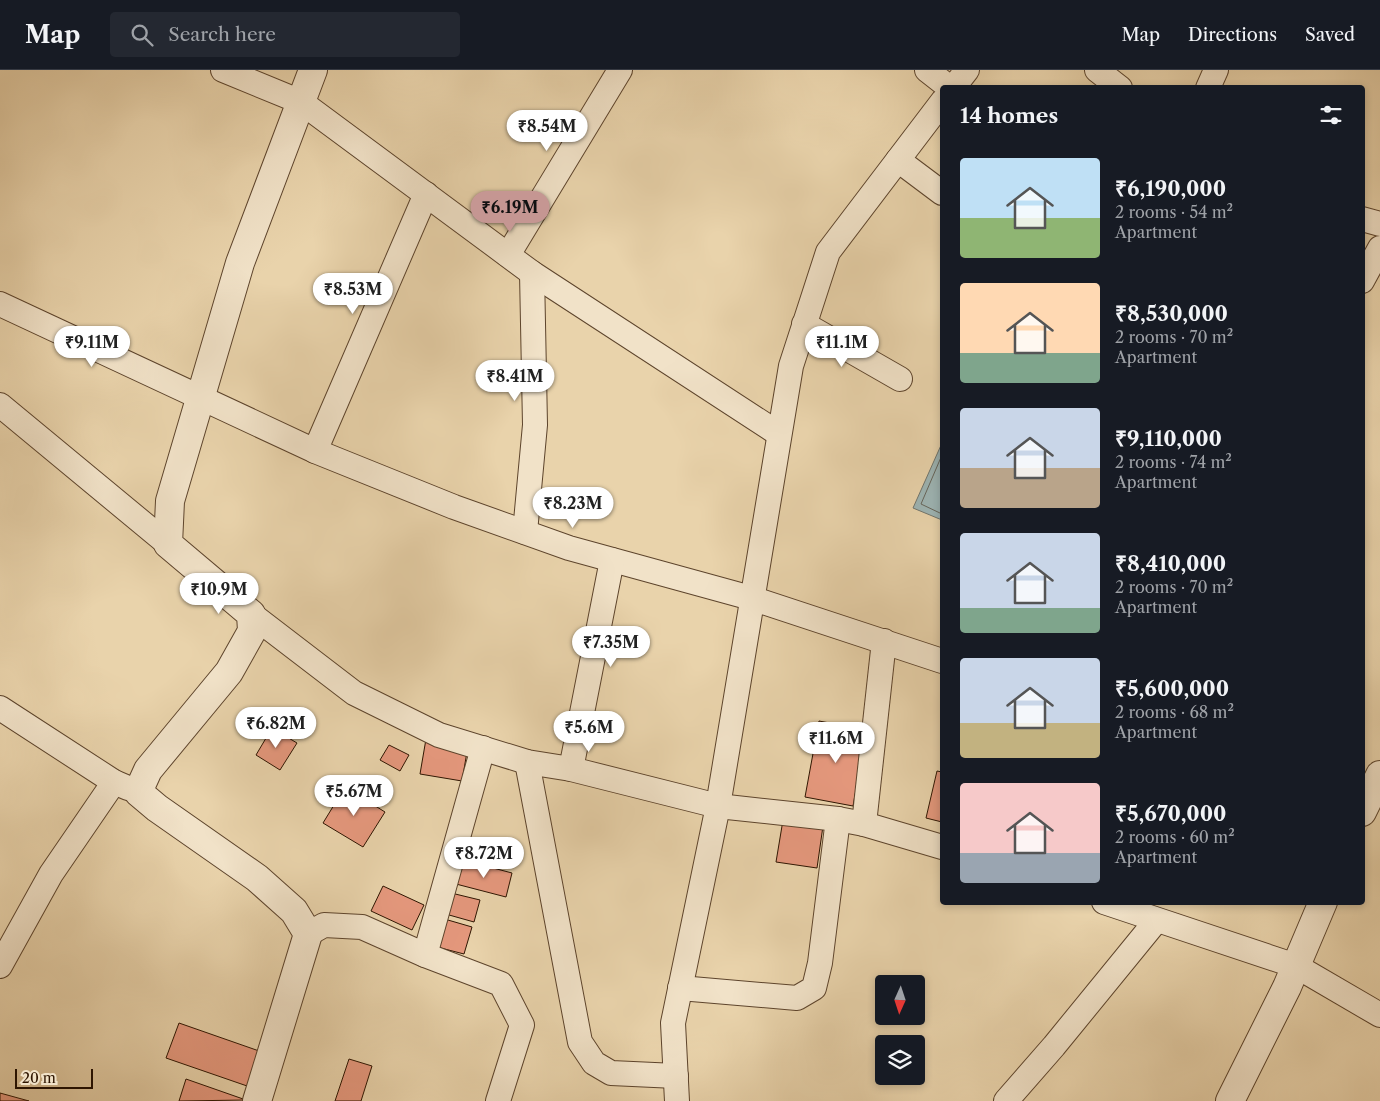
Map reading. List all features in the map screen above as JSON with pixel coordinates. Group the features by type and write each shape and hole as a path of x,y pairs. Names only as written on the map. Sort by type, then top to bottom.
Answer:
{"street":[{"path":"223,70 301,102 532,273 779,434"},
{"path":"168,544 170,501 240,263 313,70"},
{"path":"508,255 620,70"},
{"path":"927,70 948,85"},
{"path":"954,85 967,70"},
{"path":"1096,70 1116,85"},
{"path":"1209,85 1216,70"},
{"path":"677,1101 673,1023 718,806 790,366 828,252 940,105"},
{"path":"898,160 940,192"},
{"path":"315,451 426,194"},
{"path":"1365,220 1380,224"},
{"path":"1365,276 1380,248"},
{"path":"525,532 534,425 532,273"},
{"path":"0,304 315,451 454,507 612,560 751,598 940,660"},
{"path":"804,324 900,379"},
{"path":"0,405 251,614 354,693 439,735 527,762 571,769 718,806 838,819 864,824 940,846"},
{"path":"571,769 612,560"},
{"path":"0,966 52,874 126,787 148,770 229,672 252,631 251,614"},
{"path":"864,824 884,641"},
{"path":"2,714 126,787 257,878 294,911 308,934"},
{"path":"425,955 483,748"},
{"path":"527,762 580,1042 594,1063 611,1073 676,1076"},
{"path":"680,988 797,998 814,988 820,963 838,819"},
{"path":"1112,905 1296,966 1380,1015"},
{"path":"1230,1101 1296,966 1322,905"},
{"path":"1006,1101 1156,921"},
{"path":"257,1101 308,934 324,925 362,927 425,955 501,984 522,1025 498,1101"}],"water":[{"path":"940,447 940,519 913,508"}],"building":[{"path":"819,721 867,730 853,806 805,797"},
{"path":"272,728 297,743 280,770 256,755"},
{"path":"426,739 468,746 462,781 420,774"},
{"path":"389,745 409,755 400,771 380,760"},
{"path":"937,771 940,772 940,822 926,818"},
{"path":"345,787 385,812 363,847 323,823"},
{"path":"783,820 823,826 817,868 776,862"},
{"path":"463,860 512,873 506,897 456,884"},
{"path":"383,886 424,905 412,930 371,911"},
{"path":"447,892 480,900 474,922 442,913"},
{"path":"441,918 472,927 464,954 433,946"},
{"path":"179,1023 262,1052 250,1087 166,1058"},
{"path":"349,1059 372,1066 361,1101 335,1101"},
{"path":"186,1079 246,1100 179,1101"},
{"path":"0,1093 29,1101 0,1101"}]}
